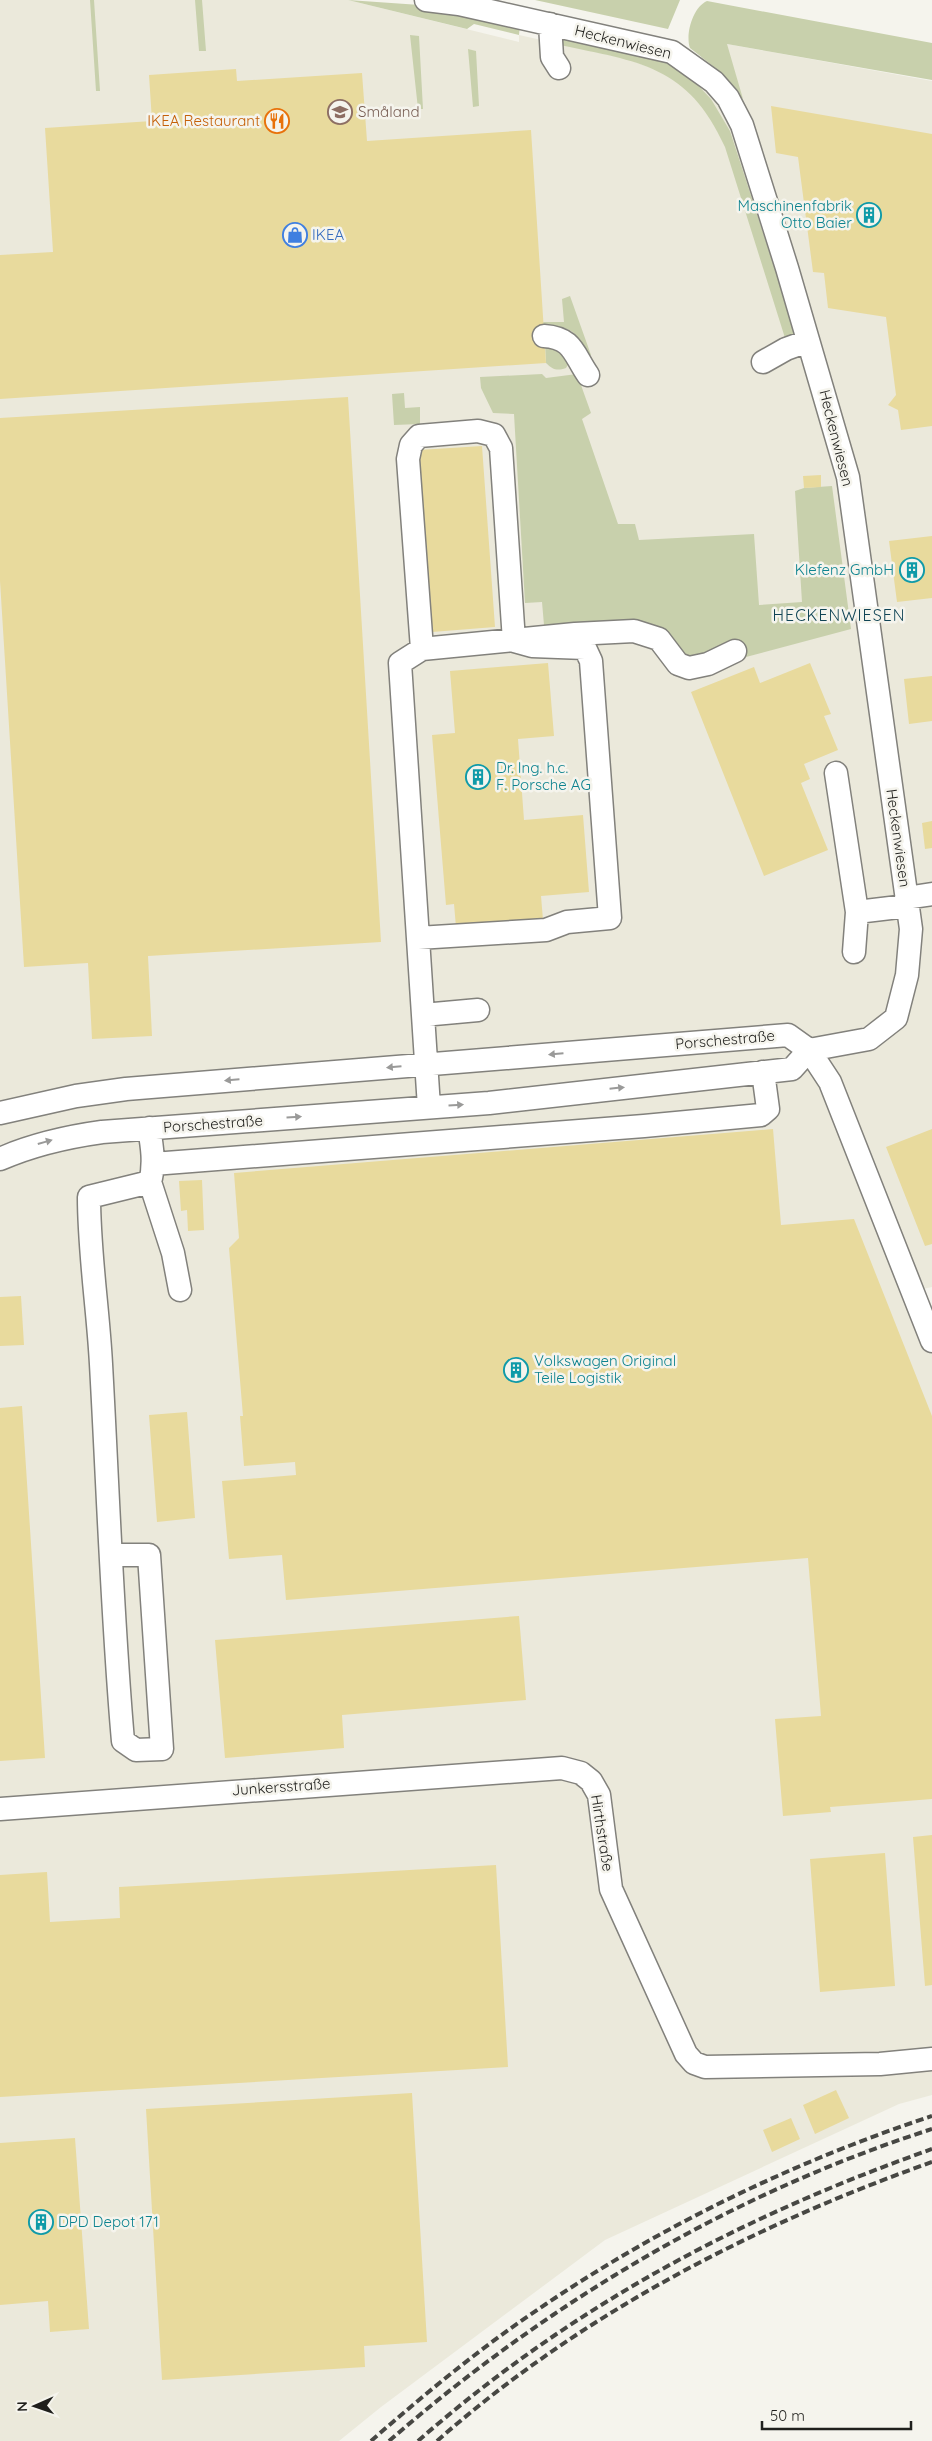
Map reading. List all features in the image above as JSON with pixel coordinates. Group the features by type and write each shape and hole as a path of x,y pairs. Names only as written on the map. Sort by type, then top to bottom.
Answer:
{"street":[{"name":"Heckenwiesen","path":"426,0 459,4 672,52 693,65 714,82 728,98 742,125 848,477 911,929 907,976 896,1018 870,1039 809,1050"},
{"path":"550,24 552,57 559,68"},
{"path":"544,336 559,337 569,343 588,375"},
{"path":"763,362 808,341"},
{"path":"422,649 408,459 411,445 419,436 478,431 494,435 501,448 514,641"},
{"path":"429,1107 400,663 422,649 575,634 634,631 659,639 678,664 689,668 708,664 735,651"},
{"path":"418,938 546,930 567,922 610,918 591,661 584,648 532,646 514,641"},
{"path":"836,773 857,912 854,952"},
{"path":"857,912 907,902 932,894"},
{"path":"423,1016 478,1010"},
{"name":"Porschestraße","path":"0,1114 76,1096 126,1089 788,1035 809,1050 792,1069 489,1103 149,1128 62,1137 32,1146 0,1159"},
{"path":"809,1050 830,1082 922,1289 932,1341"},
{"path":"112,1555 149,1555 162,1749 136,1750 123,1742 112,1555 101,1362 89,1223 89,1198 152,1173 761,1115 768,1109 763,1072"},
{"path":"149,1128 152,1173 174,1253 180,1290"},
{"name":"Junkersstraße","path":"0,1809 562,1768"},
{"name":"Hirthstraße","path":"562,1768 586,1777 591,1781 599,1795 611,1889 622,1917 686,2054 694,2064 705,2067 880,2064 932,2059"}],"shaded area":[{"path":"0,0 348,0 519,42 519,35 627,59 667,74 727,44 932,81 932,1287 913,1291 932,1341 932,2095 899,2104 605,2240 381,2407 339,2441 0,2441"}],"green space":[{"path":"90,0 94,0 100,91 96,91"},
{"path":"195,0 202,0 206,51 199,51"},
{"path":"348,0 420,5 520,24 519,35 474,24 467,29"},
{"path":"535,0 680,0 668,29"},
{"path":"707,1 932,43 932,80 727,44 743,99 718,70 690,48 689,29 691,22 698,9"},
{"path":"560,33 654,55 692,79 711,99 730,131 796,334 785,338 725,147 711,120 695,99 677,83 637,63 560,45"},
{"path":"410,35 419,36 423,109 418,109"},
{"path":"468,49 476,51 479,106 473,107"},
{"path":"570,296 591,355 587,356 576,335 567,329 544,328 543,322 564,322 562,299"},
{"path":"545,343 556,344 569,363 566,368 555,369 546,363"},
{"path":"542,374 546,378 577,374 591,413 582,419 618,524 635,524 639,540 754,534 759,605 802,602 795,491 804,488 832,486 851,629 746,657 738,639 696,656 684,654 679,651 662,630 651,624 611,621 544,625 542,602 525,603 514,414 493,413 481,388 480,377"},
{"path":"404,393 405,408 420,407 420,424 394,425 392,394"}],"building":[{"name":"IKEA","path":"236,69 237,81 362,73 367,141 531,130 546,363 0,399 0,255 53,252 45,128 152,121 149,75"},
{"name":"Maschinenfabrik Otto Baier","path":"771,106 932,134 932,426 901,430 898,410 888,405 896,395 886,317 828,308 824,273 813,272 798,157 776,153"},
{"path":"348,397 381,942 148,956 152,1036 92,1039 88,963 24,967 0,581 0,418"},
{"path":"482,446 495,627 432,632 419,450"},
{"path":"821,475 821,487 804,488 803,476"},
{"name":"Klefenz GmbH","path":"932,536 932,598 897,602 889,541"},
{"name":"Dr. Ing. h.c. F. Porsche AG","path":"548,663 554,736 518,739 524,820 583,815 589,892 541,896 543,920 456,927 454,904 446,905 432,735 455,733 450,671"},
{"path":"810,663 831,714 824,716 838,750 804,764 810,779 801,783 828,850 764,876 691,692 754,667 760,683"},
{"path":"932,676 932,721 909,724 904,679"},
{"path":"932,821 932,848 925,849 922,823"},
{"name":"Volkswagen Original Teile Logistik","path":"773,1129 781,1225 854,1219 932,1416 932,1799 830,1807 831,1812 783,1816 775,1719 821,1716 808,1558 286,1600 282,1555 229,1559 222,1481 296,1475 295,1462 244,1466 240,1416 243,1416 229,1248 239,1238 234,1173"},
{"path":"932,1129 932,1244 925,1246 886,1147"},
{"path":"202,1180 204,1230 188,1231 187,1210 181,1211 179,1181"},
{"path":"21,1296 24,1345 0,1346 0,1297"},
{"path":"22,1406 45,1758 0,1761 0,1408"},
{"path":"187,1412 195,1518 157,1522 149,1415"},
{"path":"519,1616 526,1700 342,1715 344,1748 225,1758 215,1640"},
{"path":"932,1835 932,1985 925,1986 913,1837"},
{"path":"885,1853 895,1986 820,1992 810,1859"},
{"path":"496,1865 508,2067 0,2097 0,1875 47,1872 50,1922 120,1918 119,1887"},
{"path":"836,2090 849,2118 815,2134 803,2105"},
{"path":"412,2093 427,2342 364,2346 365,2367 162,2380 146,2109"},
{"path":"791,2118 800,2139 772,2152 763,2130"},
{"name":"DPD Depot 171","path":"75,2138 89,2329 50,2332 48,2301 0,2305 0,2143"}],"railway":[{"path":"371,2441 478,2352 546,2304 637,2247 781,2174 831,2153 932,2116"},
{"path":"389,2441 513,2343 577,2299 644,2258 713,2220 784,2186 857,2155 932,2129"},
{"path":"418,2441 476,2392 536,2348 598,2307 661,2270 792,2204 932,2149"},
{"path":"437,2441 492,2395 550,2353 609,2314 671,2278 734,2245 799,2215 865,2187 932,2162"}],"place":[{"name":"Småland","path":"340,112"},
{"name":"IKEA Restaurant","path":"277,121"},
{"name":"Maschinenfabrik Otto Baier","path":"869,215"},
{"name":"IKEA","path":"295,235"},
{"name":"Klefenz GmbH","path":"912,570"},
{"name":"Dr. Ing. h.c. F. Porsche AG","path":"478,777"},
{"name":"Volkswagen Original Teile Logistik","path":"516,1370"},
{"name":"DPD Depot 171","path":"41,2222"}],"district":[{"name":"HECKENWIESEN","path":"839,615"}]}
